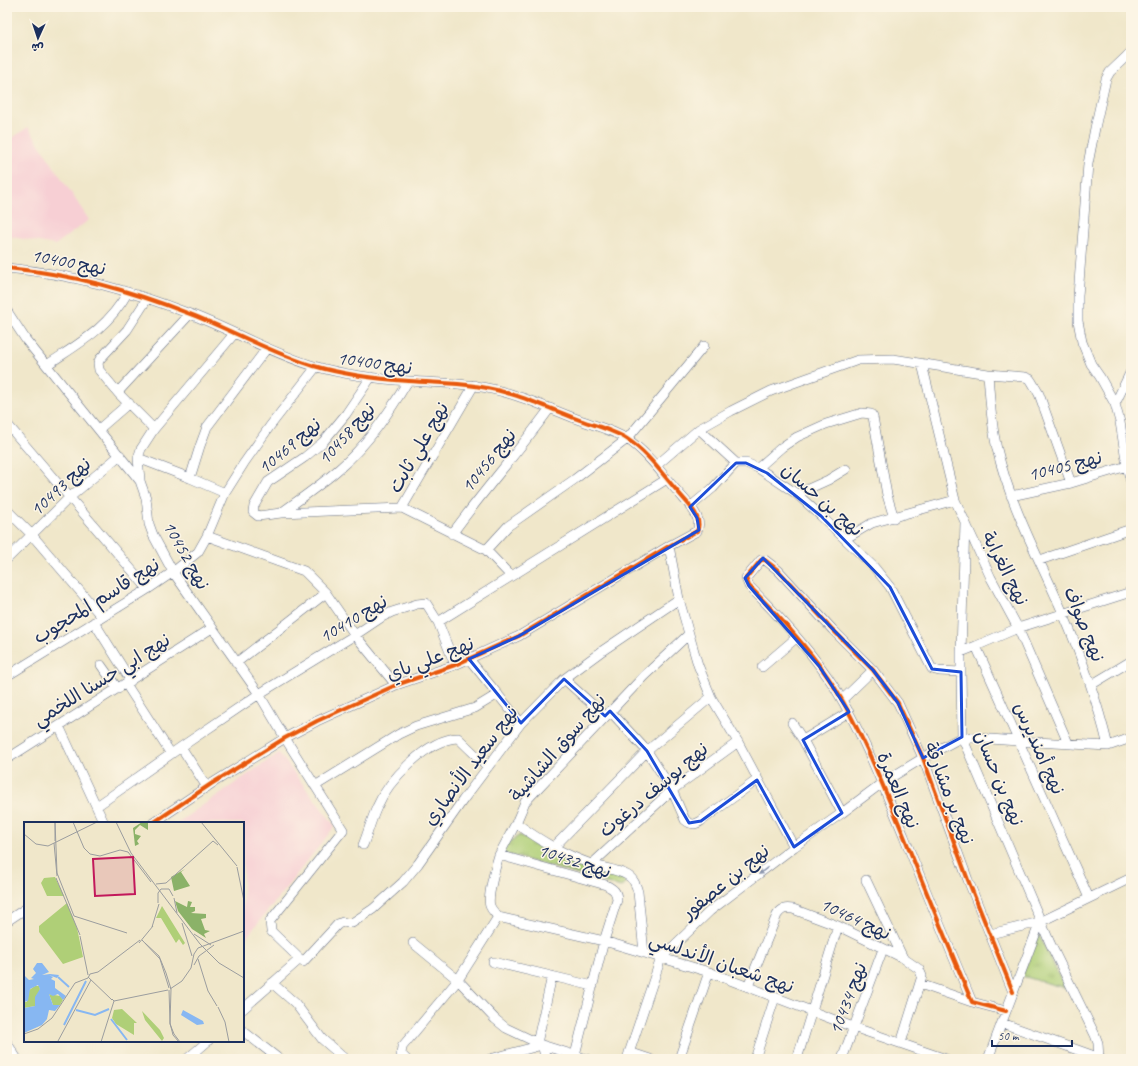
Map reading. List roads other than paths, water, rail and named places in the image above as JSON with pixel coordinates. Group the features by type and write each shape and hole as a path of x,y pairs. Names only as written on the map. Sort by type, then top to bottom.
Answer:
{"street":[{"path":"1131,52 1110,72 1106,79 1095,128 1088,164 1078,296 1078,321 1082,342 1091,364 1115,404 1120,422 1131,482"},
{"name":"نهج 10400","path":"7,268 34,270 113,286 190,314 267,348 316,366 371,377 474,385 504,391 550,408 627,439 657,465 690,507 699,523 697,531"},
{"path":"47,365 100,329 116,312 128,292"},
{"path":"146,299 130,326 98,364 99,370 154,429"},
{"name":"نهج 10452","path":"7,311 17,328 140,481 146,498 149,524 153,535 173,572 259,694 343,830 270,922 271,931 302,961"},
{"path":"118,392 190,314"},
{"path":"140,481 138,458 141,449 154,429 234,334"},
{"path":"486,550 508,526 575,479 627,439 704,346"},
{"path":"190,478 200,446 208,427 267,348"},
{"path":"657,465 699,429 771,391 858,360 892,360 988,374 1025,377 1030,379 1046,412 1071,483"},
{"name":"نهج الغرابة","path":"922,364 955,500 991,578 1018,628 1068,743"},
{"name":"نهج قاسم المحجوب","path":"7,676 173,572 198,552 207,536 225,493 270,426 316,366"},
{"path":"1115,404 1131,371"},
{"name":"نهج صواف","path":"988,374 992,424 997,449 1011,496 1063,613 1091,685 1108,746"},
{"name":"نهج 10469","path":"262,516 256,515 253,509 268,482 324,442 346,414 371,377"},
{"name":"نهج 10458","path":"280,514 328,478 353,456 385,418 408,381"},
{"name":"نهج علي ثابت","path":"262,516 402,508 474,385"},
{"path":"99,429 129,403"},
{"name":"نهج 10456","path":"452,534 476,501 527,439 550,408"},
{"path":"758,468 782,447 797,437 826,424 862,413 871,414 873,417 887,495 894,518"},
{"path":"7,424 69,498 148,588"},
{"path":"690,507 713,488 736,463 699,429"},
{"name":"نهج 10493","path":"7,559 69,498 120,455"},
{"path":"138,458 225,493"},
{"name":"نهج بن حسان","path":"736,463 746,463 758,468 797,494 874,567 890,587 932,669 939,671 961,672 962,737 1040,922 1062,970 1095,1035 1098,1043 1099,1058"},
{"name":"نهج 10405","path":"1011,496 1071,483 1127,466"},
{"path":"797,494 828,480 846,469"},
{"path":"455,665 438,622 667,479"},
{"path":"845,539 872,523 955,500"},
{"path":"402,508 486,550 511,576"},
{"path":"7,510 32,535 98,620 125,685 171,754"},
{"path":"961,672 965,523"},
{"path":"1040,560 1131,529"},
{"name":"نهج علي باي","path":"154,822 285,738 317,721 396,685 455,665 519,636 669,546 697,531"},
{"path":"207,536 304,571 326,593 356,635 396,685"},
{"path":"669,546 679,599 698,665 711,697 738,742 794,847"},
{"name":"نهج بر مشارقة","path":"747,581 746,578 761,560 765,560 778,570 833,630 873,670 898,703 923,758 968,880 1013,992"},
{"name":"نهج العمرة","path":"747,581 749,586 796,638 828,678 849,712 882,784 972,1002"},
{"path":"961,652 1018,628 1131,592"},
{"path":"236,663 326,593"},
{"name":"نهج سعيد الأنصاري","path":"244,1008 272,983 302,961 338,924 355,921 373,909 396,889 418,864 463,800 521,723 564,679 602,651 679,599"},
{"name":"نهج 10410","path":"97,806 259,694 356,635 382,617 392,612 420,603 427,604 438,622"},
{"name":"نهج ابي حسنا اللخمي","path":"7,759 212,628"},
{"name":"نهج سوق الشاشية","path":"644,953 636,885 632,879 625,874 592,864 553,848 516,823 525,802 607,713 689,634"},
{"path":"762,667 796,638"},
{"name":"نهج أمنديرس","path":"976,646 1089,898"},
{"path":"469,659 521,723"},
{"path":"1091,685 1131,661"},
{"path":"101,665 125,685"},
{"path":"842,700 873,670"},
{"path":"564,679 607,713 647,751 672,790 685,820 693,824 701,821 757,780"},
{"path":"315,786 399,734 416,726 475,708 498,694"},
{"path":"553,848 647,751 711,697"},
{"path":"803,740 849,712"},
{"path":"792,723 803,740 842,813"},
{"path":"59,726 104,822"},
{"path":"962,737 1108,746 1131,738"},
{"name":"نهج بن عصفور","path":"661,958 710,911 794,847 882,784 923,758 962,737"},
{"path":"363,845 377,806 390,786 407,765 426,750 448,740 458,738 488,767"},
{"name":"نهج يوسف درغوث","path":"592,864 672,790 738,742"},
{"path":"181,747 207,787"},
{"path":"406,1059 401,1054 402,1047 458,980 498,917 492,910 490,902 495,868 499,855 516,823"},
{"name":"نهج 10432","path":"499,855 599,883 616,891 618,900 604,941 575,1055"},
{"path":"990,934 1040,922 1131,878"},
{"path":"866,880 903,958"},
{"name":"نهج 10464","path":"748,986 780,910 786,908 793,909 838,926 903,958 914,965 921,972 922,976 920,984"},
{"path":"7,921 24,910"},
{"name":"نهج شعبان الأندلسي","path":"498,917 604,941 709,972 853,1028 946,1059"},
{"path":"988,1059 1040,922"},
{"path":"797,1059 838,926"},
{"path":"413,943 458,980 495,1019 506,1028 540,1044 587,1059"},
{"name":"نهج 10434","path":"842,1059 883,949"},
{"path":"650,1059 628,1056 661,958"},
{"path":"493,962 592,986"},
{"path":"679,1059 709,972"},
{"path":"546,1059 540,1044 552,976"},
{"path":"272,983 295,1003 322,1039 345,1059"},
{"path":"901,1044 920,984 1006,1012"},
{"path":"755,1059 775,997"},
{"path":"1002,1023 1099,1058"},
{"path":"244,1032 279,1059"},
{"path":"187,1059 207,1042"},
{"path":"7,1044 17,1059"},
{"path":"490,1059 540,1044"}]}
